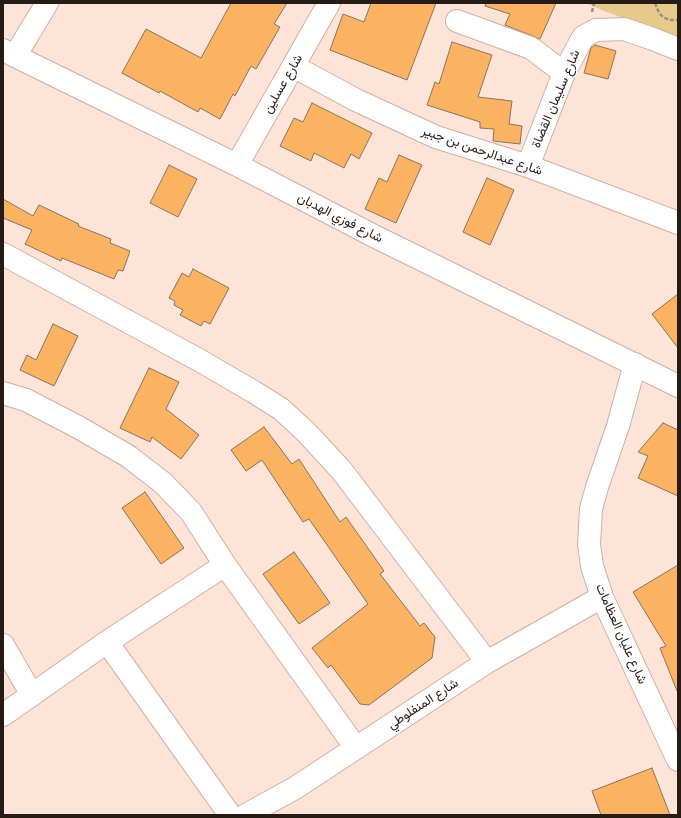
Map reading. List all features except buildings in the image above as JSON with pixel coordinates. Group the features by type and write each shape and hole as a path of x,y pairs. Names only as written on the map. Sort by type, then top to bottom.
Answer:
{"street":[{"path":"9,53 48,3"},
{"name":"شارع عسلين","path":"237,165 329,3"},
{"path":"457,21 531,48 564,73"},
{"name":"شارع سليمان القضاة","path":"528,166 564,73 583,37 596,30 624,30 678,49"},
{"name":"شارع فوزي الهدبان","path":"9,53 237,165 381,239 678,386"},
{"name":"شارع عبدالرحمن بن جبير","path":"293,66 356,100 436,137 528,166 678,223"},
{"path":"3,254 200,360 281,409 307,433 342,471 488,662"},
{"name":"شارع عليان العظامات","path":"635,364 618,426 591,509 589,544 592,566 602,597 678,760"},
{"path":"3,393 26,400 78,427 128,456 157,478 191,512 225,565 356,748"},
{"path":"3,715 107,642 225,565"},
{"name":"شارع المنفلوطي","path":"246,815 295,788 488,662 602,597"},
{"path":"107,642 230,815"},
{"path":"3,645 32,695"}],"path":[{"path":"655,3 659,13 663,17 669,20 678,20"}],"shaded area":[{"path":"586,3 678,3 678,38 604,11"}]}
